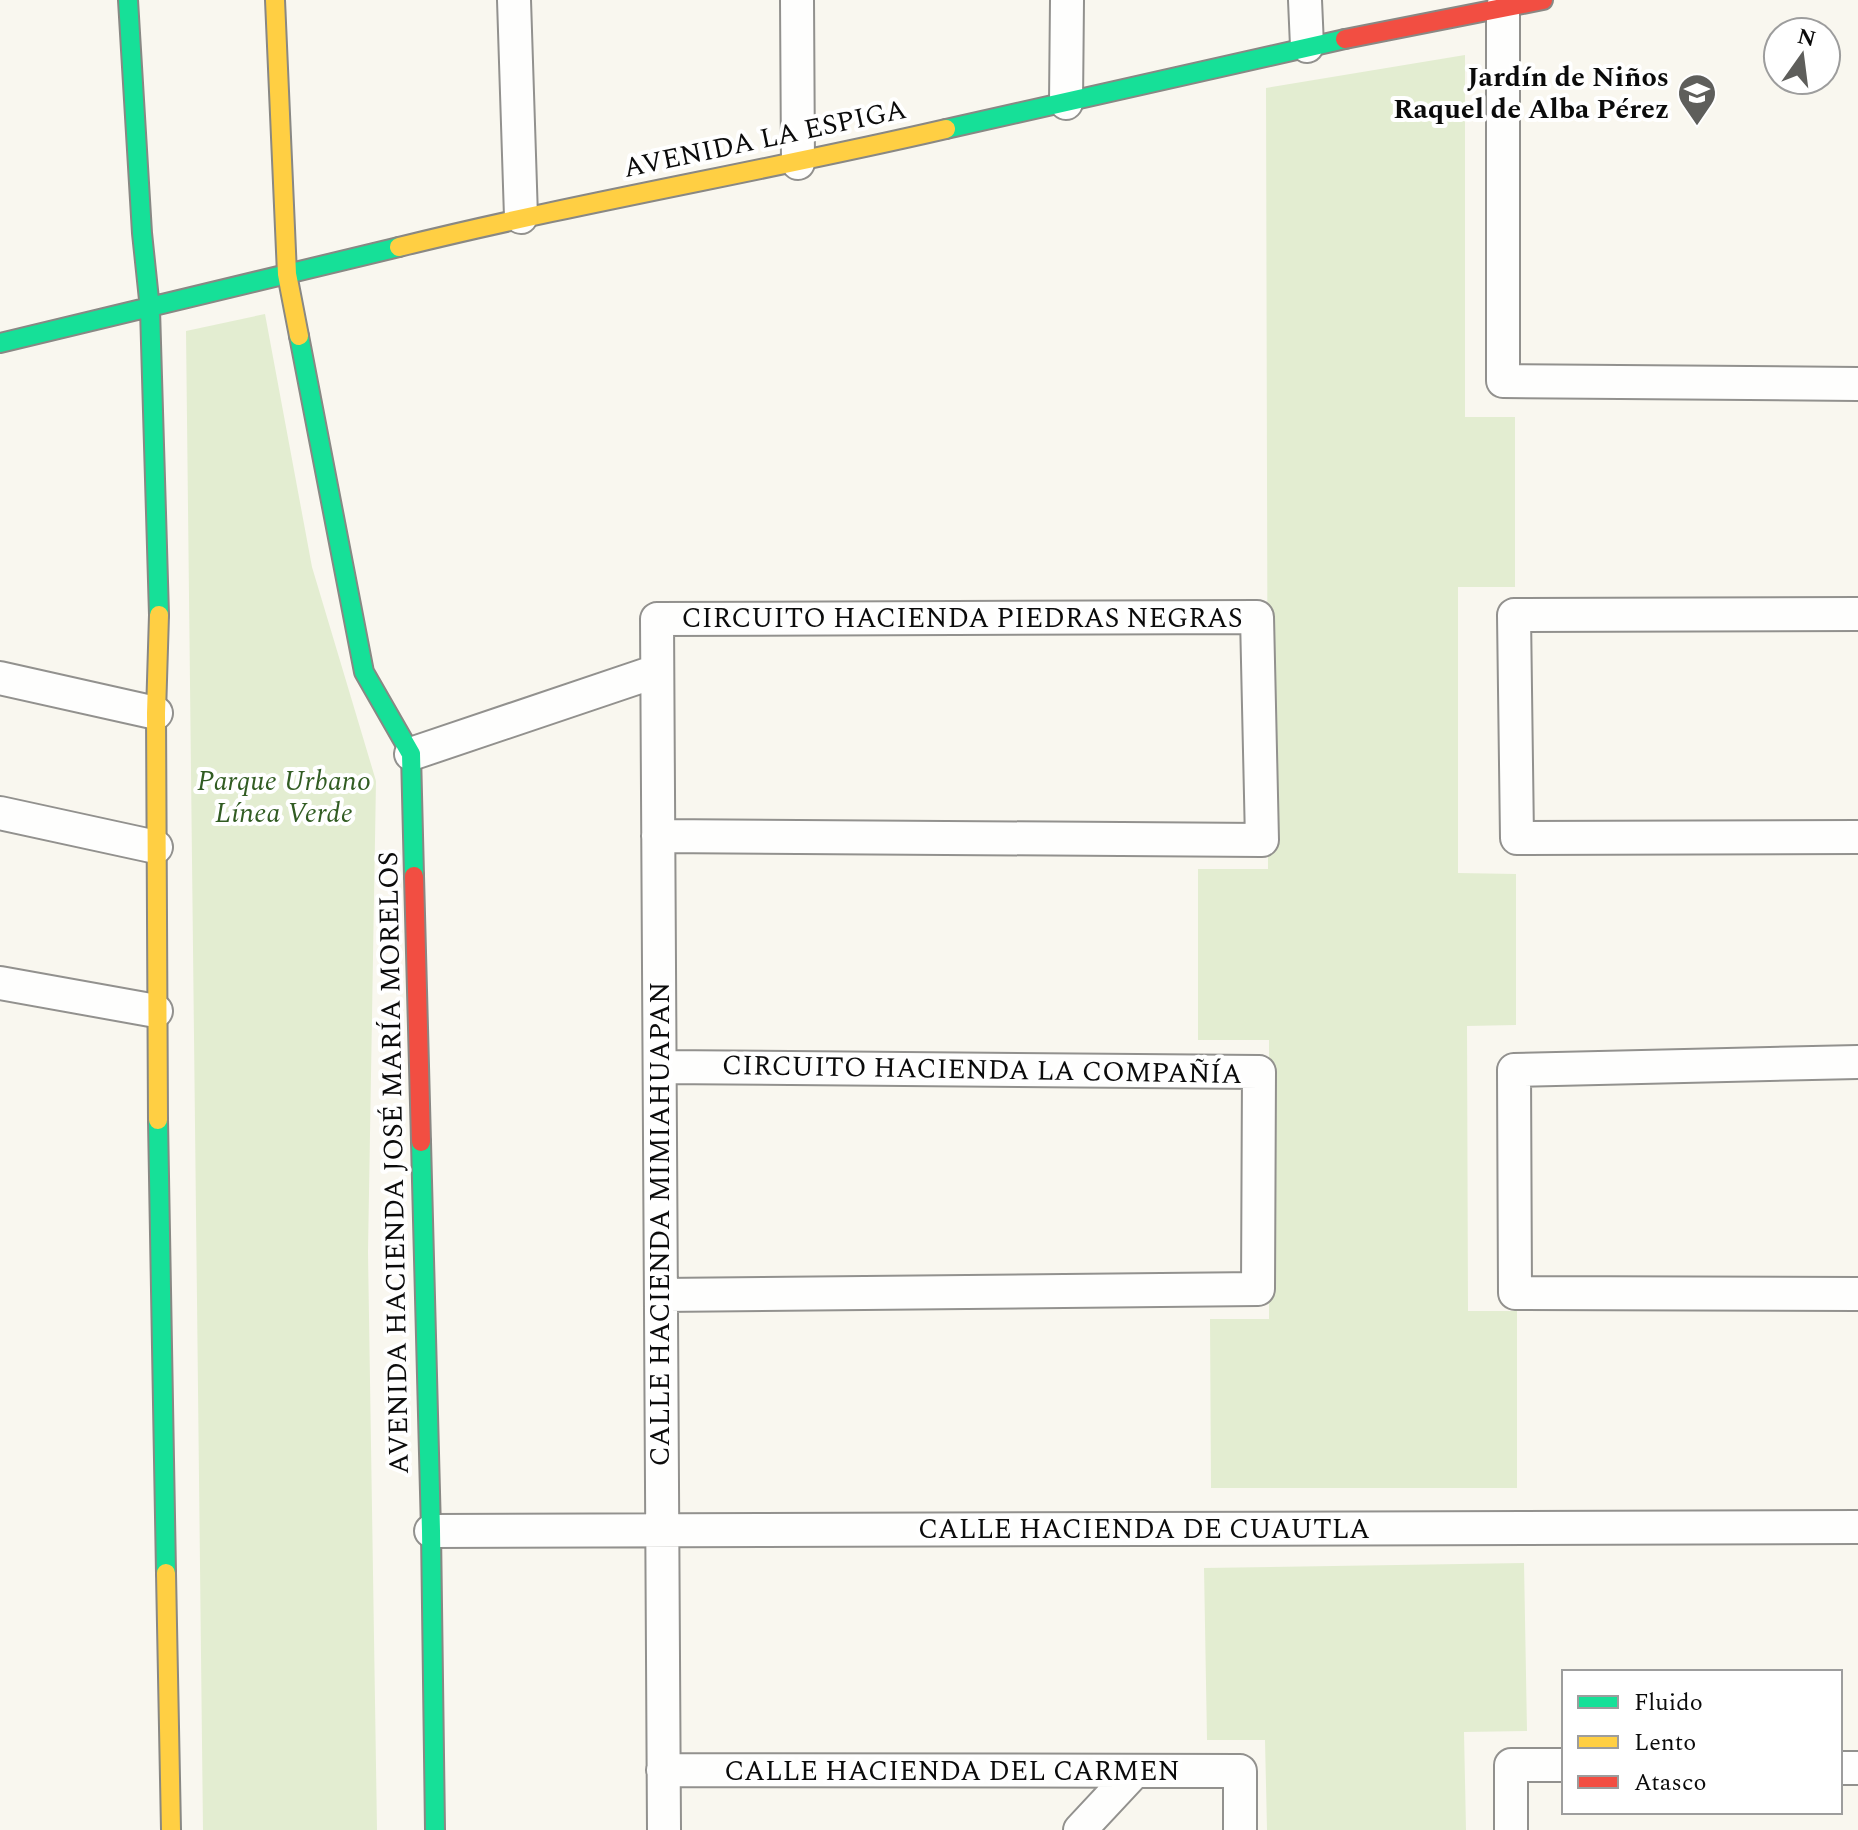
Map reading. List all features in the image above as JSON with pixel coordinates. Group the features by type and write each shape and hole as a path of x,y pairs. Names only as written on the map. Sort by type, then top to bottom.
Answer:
{"main road":[{"path":"128,0 142,233 150,309 159,624 156,1011 171,1830"},
{"name":"AVENIDA HACIENDA JOSÉ MARÍA MORELOS","path":"275,0 287,274 364,672 411,754 431,1531 435,1830"},
{"name":"AVENIDA LA ESPIGA","path":"0,343 521,217 798,163 1066,103 1454,8 1503,7 1543,0"}],"street":[{"path":"514,0 521,217"},
{"path":"797,0 798,163"},
{"path":"1066,103 1067,0"},
{"path":"1305,0 1307,46"},
{"path":"1503,7 1503,381 1858,384"},
{"path":"1858,614 1514,615 1517,838 1858,837"},
{"name":"CIRCUITO HACIENDA PIEDRAS NEGRAS","path":"657,619 1257,617 1262,840 658,836"},
{"name":"CALLE HACIENDA MIMIAHUAPAN","path":"657,619 664,1830"},
{"path":"411,754 657,671"},
{"path":"0,678 156,713"},
{"path":"0,813 156,847"},
{"path":"0,983 156,1011"},
{"path":"1858,1062 1514,1070 1515,1293 1858,1294"},
{"name":"CIRCUITO HACIENDA LA COMPAÑÍA","path":"660,1067 1259,1072 1258,1289 661,1295"},
{"name":"CALLE HACIENDA DE CUAUTLA","path":"431,1531 1858,1527"},
{"path":"1511,1830 1511,1765 1562,1765"},
{"name":"CALLE HACIENDA DEL CARMEN","path":"663,1770 1240,1771 1240,1830"},
{"path":"1080,1830 1135,1771"}],"green space":[{"path":"1465,55 1465,417 1515,417 1515,587 1458,587 1458,873 1516,874 1516,1025 1467,1026 1468,1311 1517,1311 1517,1488 1211,1488 1210,1319 1269,1319 1269,1040 1198,1040 1198,869 1268,869 1266,88"},
{"name":"Parque Urbano Línea Verde","path":"265,314 312,567 376,781 368,1252 377,1830 203,1830 186,331"},
{"path":"1524,1563 1527,1731 1464,1732 1466,1830 1267,1830 1265,1740 1207,1740 1204,1568"}],"traffic: fast":[{"path":"128,0 142,233 150,309 159,615"},
{"path":"946,129 1345,39"},
{"path":"0,343 399,247"},
{"path":"299,336 364,672 411,754 414,876"},
{"path":"158,1120 166,1573"},
{"path":"421,1142 435,1830"}],"traffic: slow":[{"path":"275,0 287,274 299,336"},
{"path":"399,247 946,129"},
{"path":"158,1120 156,713 159,615"},
{"path":"166,1573 171,1830"}],"traffic: jam":[{"path":"1345,39 1543,0"},
{"path":"414,876 421,1142"}],"place":[{"name":"Jardín de Niños Raquel de Alba Pérez","path":"1697,127"}]}
